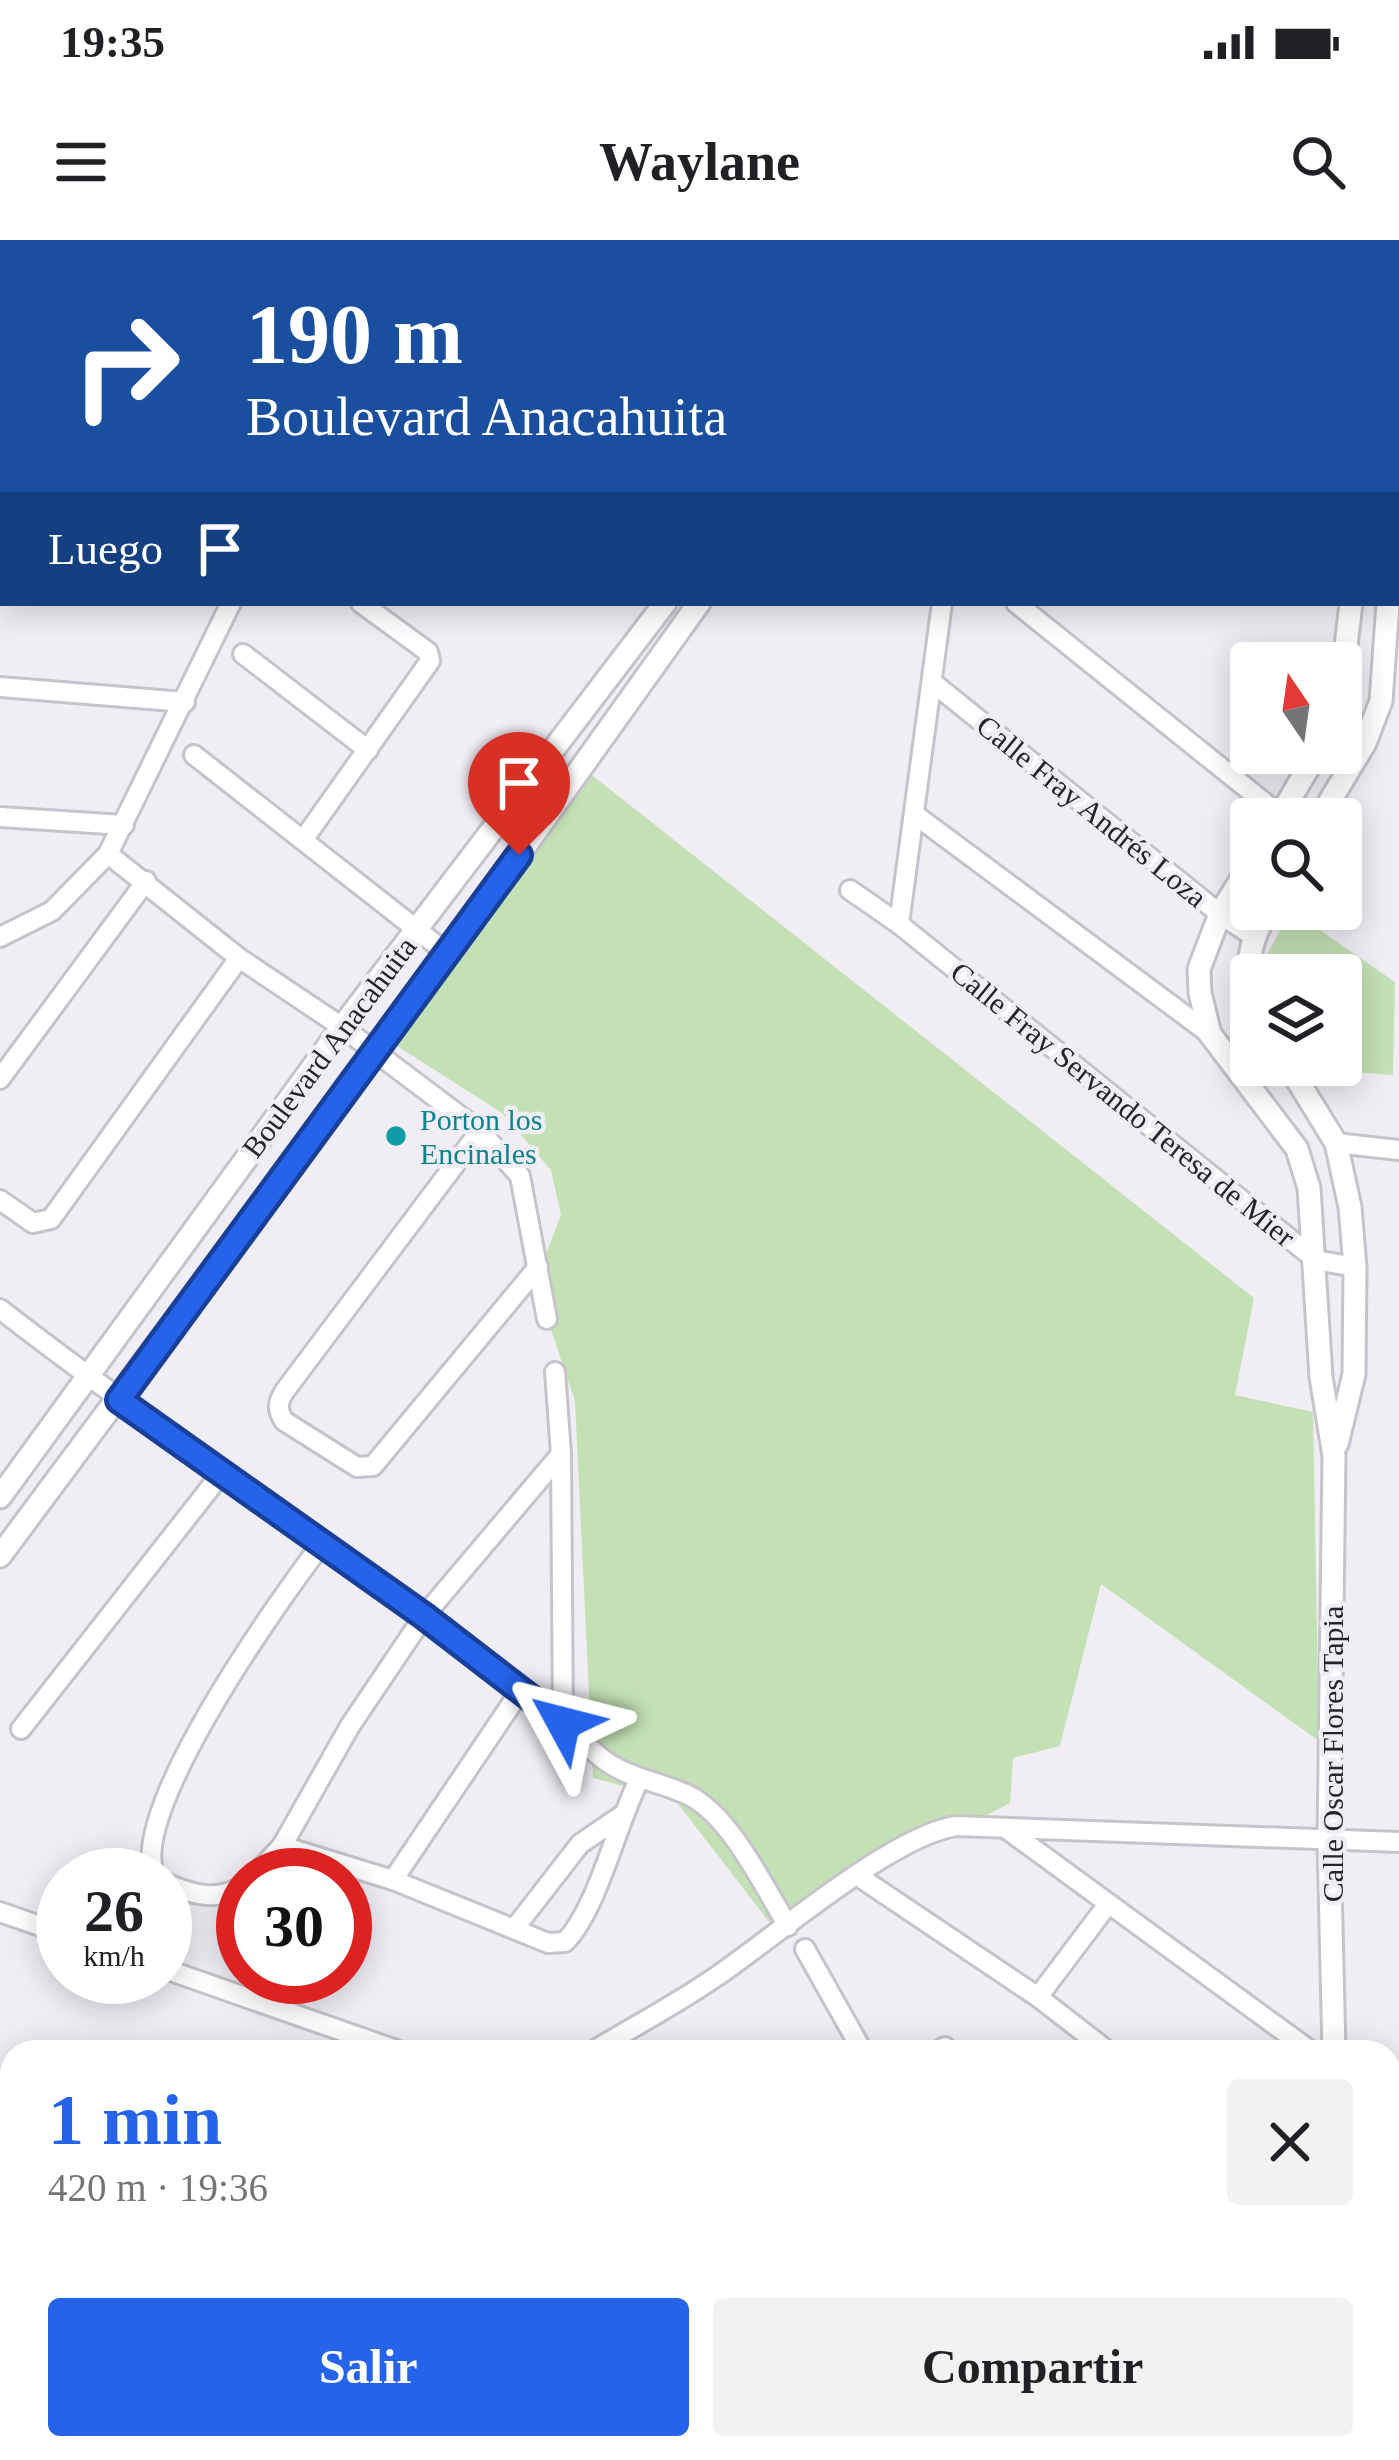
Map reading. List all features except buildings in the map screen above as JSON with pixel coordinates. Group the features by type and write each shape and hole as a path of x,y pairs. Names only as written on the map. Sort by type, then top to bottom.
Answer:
{"street":[{"path":"0,937 52,911 108,854 230,606"},
{"path":"303,840 430,661 428,652 366,606"},
{"name":"Boulevard Anacahuita","path":"0,1497 342,1027 663,606"},
{"name":"Boulevard Anacahuita","path":"0,1556 448,954 697,606"},
{"path":"899,924 942,606"},
{"path":"1020,606 1256,798"},
{"path":"1347,642 1352,606"},
{"path":"1332,798 1365,743 1381,701 1388,606"},
{"path":"243,654 368,750"},
{"path":"622,662 645,676"},
{"name":"Calle Fray Andrés Loza","path":"932,682 1253,936"},
{"path":"0,687 184,702"},
{"path":"194,755 448,954"},
{"path":"914,814 1210,1034"},
{"path":"0,817 124,825"},
{"path":"108,854 238,958 342,1027 480,1131 520,1176 547,1319"},
{"path":"0,1078 146,881"},
{"name":"Calle Fray Servando Teresa de Mier","path":"850,890 899,924 1316,1260 1354,1267"},
{"name":"Calle Oscar Flores Tapia","path":"1230,898 1199,969 1200,993 1210,1034 1297,1149 1309,1188 1321,1377 1334,1456 1329,1840 1334,2040"},
{"path":"1250,954 1256,930"},
{"path":"0,1200 33,1223 51,1219 238,958"},
{"name":"Calle Oscar Flores Tapia","path":"1301,1086 1336,1143 1350,1207 1354,1374 1334,1456"},
{"path":"480,1131 284,1392 279,1412 284,1420 356,1467 373,1466 538,1267"},
{"path":"1336,1143 1399,1150"},
{"path":"0,1309 221,1474 424,1616 563,1723 604,1761 639,1780 689,1795 710,1809 788,1926"},
{"path":"555,1372 561,1454 563,1723"},
{"path":"561,1454 424,1616 350,1726 282,1846 393,1880 548,1943 565,1942 576,1931 639,1780"},
{"path":"21,1729 221,1474"},
{"path":"152,1848 187,1753 240,1657 321,1545"},
{"path":"393,1880 521,1690"},
{"path":"514,1929 580,1844 621,1816"},
{"path":"612,2040 715,1978 857,1876 940,1828 1399,1842"},
{"path":"1008,1830 1295,2040"},
{"path":"857,1876 1038,1997 1094,2040"},
{"path":"1038,1997 1108,1904"},
{"path":"0,1912 36,1925"},
{"path":"805,1949 855,2040"},
{"path":"192,1978 368,2040"}],"green space":[{"path":"588,772 1254,1298 1235,1395 1313,1412 1319,1741 1101,1584 1060,1746 1013,1758 1010,1803 773,1927 675,1800 593,1778 575,1401 535,1282 561,1215 551,1170 502,1113 377,1033"},
{"path":"1280,930 1320,930 1355,954 1267,954"},
{"path":"1362,959 1395,982 1393,1075 1362,1073"}],"place":[{"name":"Porton los Encinales","path":"396,1136"}],"route":[{"path":"519,855 119,1400 424,1616 563,1723"}]}
